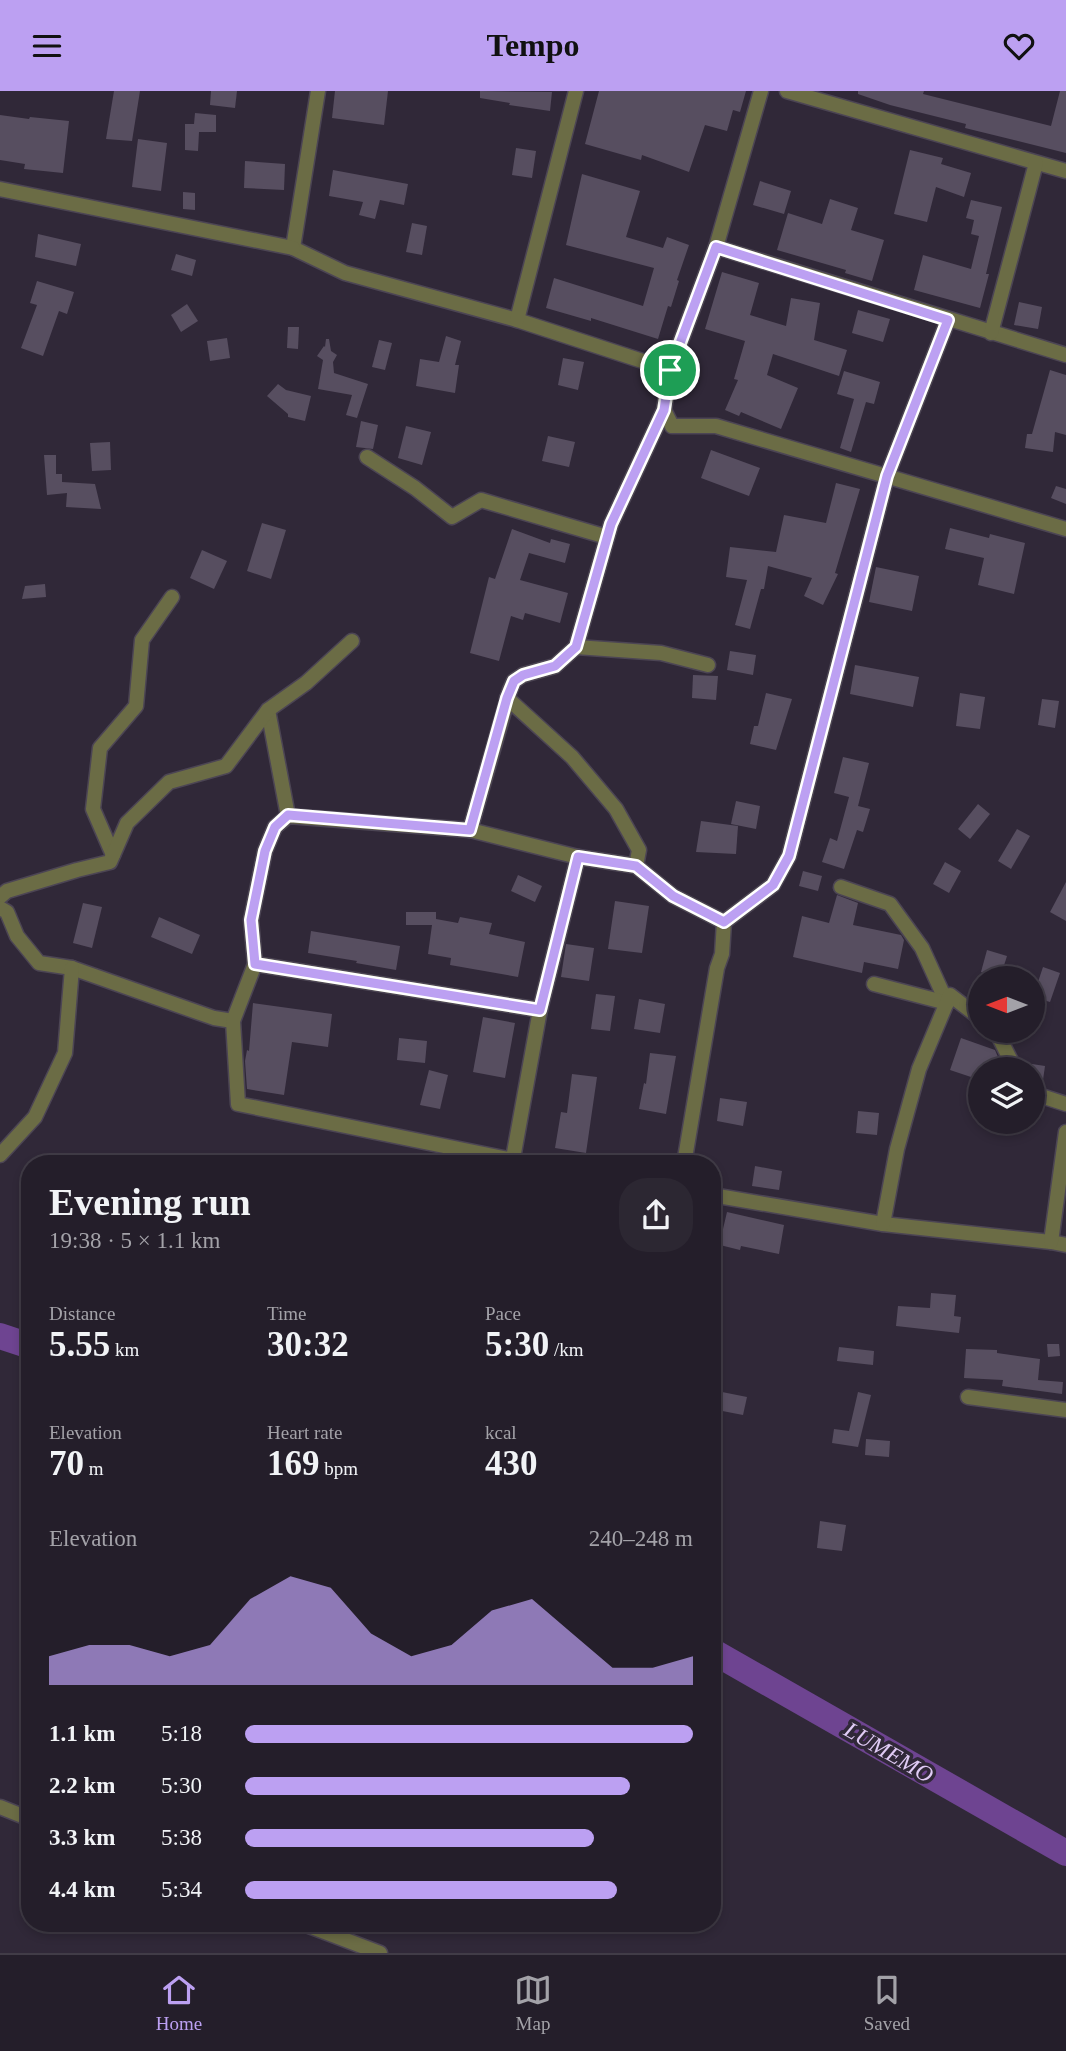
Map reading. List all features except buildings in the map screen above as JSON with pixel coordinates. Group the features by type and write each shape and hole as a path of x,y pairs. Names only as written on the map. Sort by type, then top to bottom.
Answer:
{"street":[{"path":"293,248 318,91"},
{"path":"517,320 576,91"},
{"path":"470,830 514,681 523,675 555,666 576,647 611,524 664,410 670,370 716,247 761,91"},
{"path":"787,91 1066,171"},
{"path":"991,334 1036,163"},
{"path":"0,189 293,248 345,274 517,320 670,370"},
{"path":"716,247 1066,355"},
{"path":"686,1155 717,968 722,954 724,922 773,885 789,856 887,476 948,320"},
{"path":"664,410 672,426 716,426 1066,529"},
{"path":"367,457 415,488 452,517 481,500 607,537"},
{"path":"113,855 93,809 100,748 136,706 142,641 172,597"},
{"path":"0,897 8,891 110,862 127,823 169,782 226,766 268,711 306,683 352,641"},
{"path":"576,647 661,653 708,665"},
{"path":"507,698 572,757 616,809 639,850 636,866"},
{"path":"268,711 288,815"},
{"path":"479,1155 238,1104 233,1021 255,964 251,920 265,851 275,827 288,815 470,830 578,857 636,866 673,896 724,922"},
{"path":"513,1155 540,1010 578,857"},
{"path":"841,887 890,904 922,948 947,1003"},
{"path":"0,908 8,912 18,936 40,963 72,968 214,1019 233,1021"},
{"path":"255,964 540,1010"},
{"path":"0,1155 35,1117 65,1053 72,968"},
{"path":"873,984 947,1003"},
{"path":"883,1224 897,1149 919,1069 950,995 968,1009"},
{"path":"1045,1097 1066,1104"},
{"path":"721,1197 883,1224 1059,1243 1066,1132"},
{"path":"968,1397 1066,1410"},
{"path":"0,1807 21,1815"},
{"path":"325,1932 380,1953"}],"waterway":[{"name":"LUMEMO","path":"0,1336 21,1343"},
{"name":"LUMEMO","path":"721,1656 1066,1853"}],"route":[{"path":"716,247 948,320 887,476 789,856 773,885 724,922 673,896 636,866 578,857 540,1010 255,964 251,920 265,851 275,827 288,815 470,830 514,681 523,675 555,666 576,647 611,524 664,410 670,370 716,247"}]}
